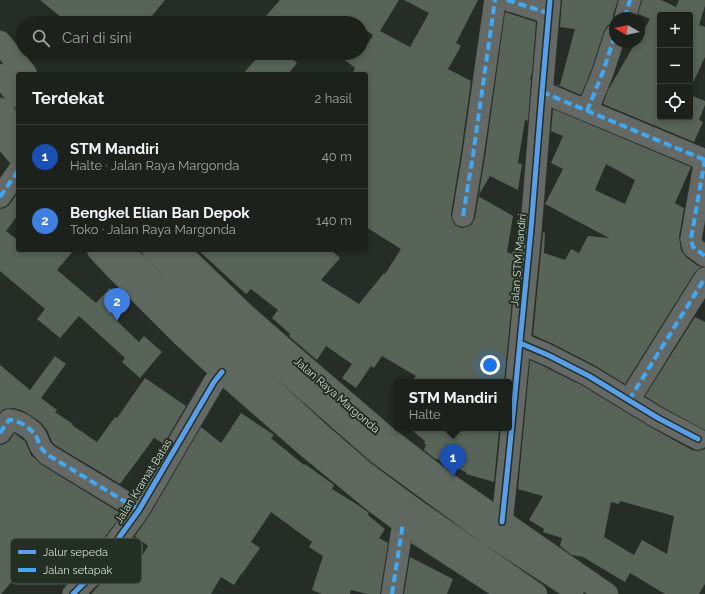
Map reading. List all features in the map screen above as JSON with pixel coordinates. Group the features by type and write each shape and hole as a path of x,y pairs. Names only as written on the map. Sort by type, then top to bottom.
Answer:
{"highway":[{"path":"0,42 24,72"},
{"path":"0,75 16,95"},
{"path":"0,109 16,128"},
{"path":"0,134 16,153"},
{"path":"107,252 124,256 153,281 375,502 418,534 507,592 513,594"},
{"name":"Jalan Raya Margonda","path":"156,252 232,325 384,446 498,530 581,594"},
{"name":"Jalan Raya Margonda","path":"180,252 242,312 302,365 384,446"},
{"path":"124,256 184,337 222,372 313,440 364,472 411,507 536,594"},
{"name":"Jalan Raya Margonda","path":"498,530 607,594"}],"street":[{"path":"463,216 495,0"},
{"path":"507,0 549,6"},
{"path":"627,12 630,0"},
{"name":"Jalan STM Mandiri","path":"512,411 531,229 549,6"},
{"path":"587,112 611,48"},
{"path":"542,92 705,160 691,239 693,248 705,256"},
{"path":"0,197 16,174"},
{"path":"629,400 705,278"},
{"path":"520,343 548,355 589,376 658,418 698,439"},
{"name":"Jalan Kramat Batas","path":"119,538 139,510 214,382 222,372"},
{"path":"0,433 9,420 16,421 31,430 36,435 40,447 48,456 139,510"},
{"name":"Jalan STM Mandiri","path":"498,530 510,431"},
{"path":"392,594 403,523"},
{"name":"Jalan Kramat Batas","path":"73,594 83,584"}],"building":[{"path":"40,0 165,0 152,16 59,16"},
{"path":"280,0 399,0 380,31 410,47 429,13 404,0 478,0 456,43 461,46 448,69 471,81 451,214 455,225 461,228 472,224 475,218 479,196 513,216 507,252 512,254 518,240 504,379 414,379 416,376 382,356 374,368 371,366 356,388 342,378 352,364 326,346 317,360 289,336 290,334 272,318 278,310 251,289 246,294 200,252 333,252 340,258 321,280 359,304 384,273 385,274 401,249 368,228 368,72 353,72 355,68 345,60 368,60 368,43 373,35 368,32 368,16 266,16"},
{"path":"562,0 618,0 614,12 609,12 609,25 604,31 592,68 581,95 555,84 560,85 575,29 560,27"},
{"path":"642,0 661,0 676,7 679,0 705,0 705,6 699,25 705,27 705,57 693,83 693,12 657,12 657,120 693,120 693,96 705,101 705,105 699,120 703,122 694,142 603,104 608,90 632,48 645,48 645,28 650,19 645,17 645,12 639,12"},
{"path":"505,12 536,22 530,80 528,121 525,120 518,163 522,164 518,190 490,176 479,195"},
{"path":"255,60 294,60 297,63 290,72 245,72"},
{"path":"553,109 691,167 675,203 684,208 679,237 681,250 686,257 701,267 695,272 625,384 594,365 533,335 543,232 545,233 544,253 565,260 571,249 579,253 588,236 609,238 545,204 563,169 551,163 563,136 551,131","holes":["606,164 635,180 625,204 595,190"]},
{"path":"16,195 16,218 6,231 16,238 16,252 72,252 57,270 96,303 110,288 129,306 115,319 139,342 144,336 162,352 140,378 122,362 125,358 79,316 60,338 37,319 45,309 0,271 0,209 5,208 10,204"},
{"path":"695,317 705,322 705,430 645,396"},
{"path":"55,356 66,364 41,398 57,410 55,412 97,442 115,417 117,418 145,378 186,406 164,444 154,438 120,484 55,445 44,426 30,415 13,408 4,409 0,412 0,365 30,390"},
{"path":"530,360 583,386 652,428 692,450 699,451 705,449 705,584 699,594 665,594 630,573 625,582 583,557 572,555 560,546 562,538 543,532 544,529 529,520 543,496 518,489","holes":["620,501 674,516 667,554 642,540 634,555 604,537 611,502 619,504"]},
{"path":"241,413 274,435 271,438 304,465 305,464 334,485 332,489 369,513 368,515 385,529 379,538 388,543 380,594 367,594 351,590 350,594 322,594 312,590 323,556 309,547 312,542 271,512 251,542 260,548 234,585 221,577 211,594 91,594 100,584 142,584 142,556 148,546 142,541 142,538 138,538 135,536 149,516 201,427 221,443"},
{"path":"413,431 499,431 494,482 466,474 466,472 440,462 440,460 434,458 424,450 426,444 424,444 425,441"},
{"path":"14,433 25,441 31,455 42,465 122,514 104,538 10,538 10,584 0,594 0,445 5,444 10,440"},
{"path":"410,557 453,579 447,594 404,594"}],"marked path":[{"path":"463,216 495,0"},
{"path":"507,0 548,13"},
{"path":"627,12 630,0"},
{"path":"587,111 611,48"},
{"path":"542,92 705,160"},
{"path":"705,159 691,239 693,247 705,256"},
{"path":"0,197 16,174"},
{"path":"629,400 705,278"},
{"path":"0,433 9,420 20,423 34,433 41,448 48,455 139,510"},
{"path":"392,594 403,523"}],"cycle path":[{"path":"512,424 531,229 550,0"},
{"path":"520,343 548,355 589,376 658,418 698,439"},
{"path":"119,538 139,510 214,382 222,372"},
{"path":"502,522 511,431"},
{"path":"73,594 83,584"}],"place":[{"name":"Bengkel Elian Ban Depok","path":"117,321"},
{"name":"STM Mandiri","path":"453,477"}]}
